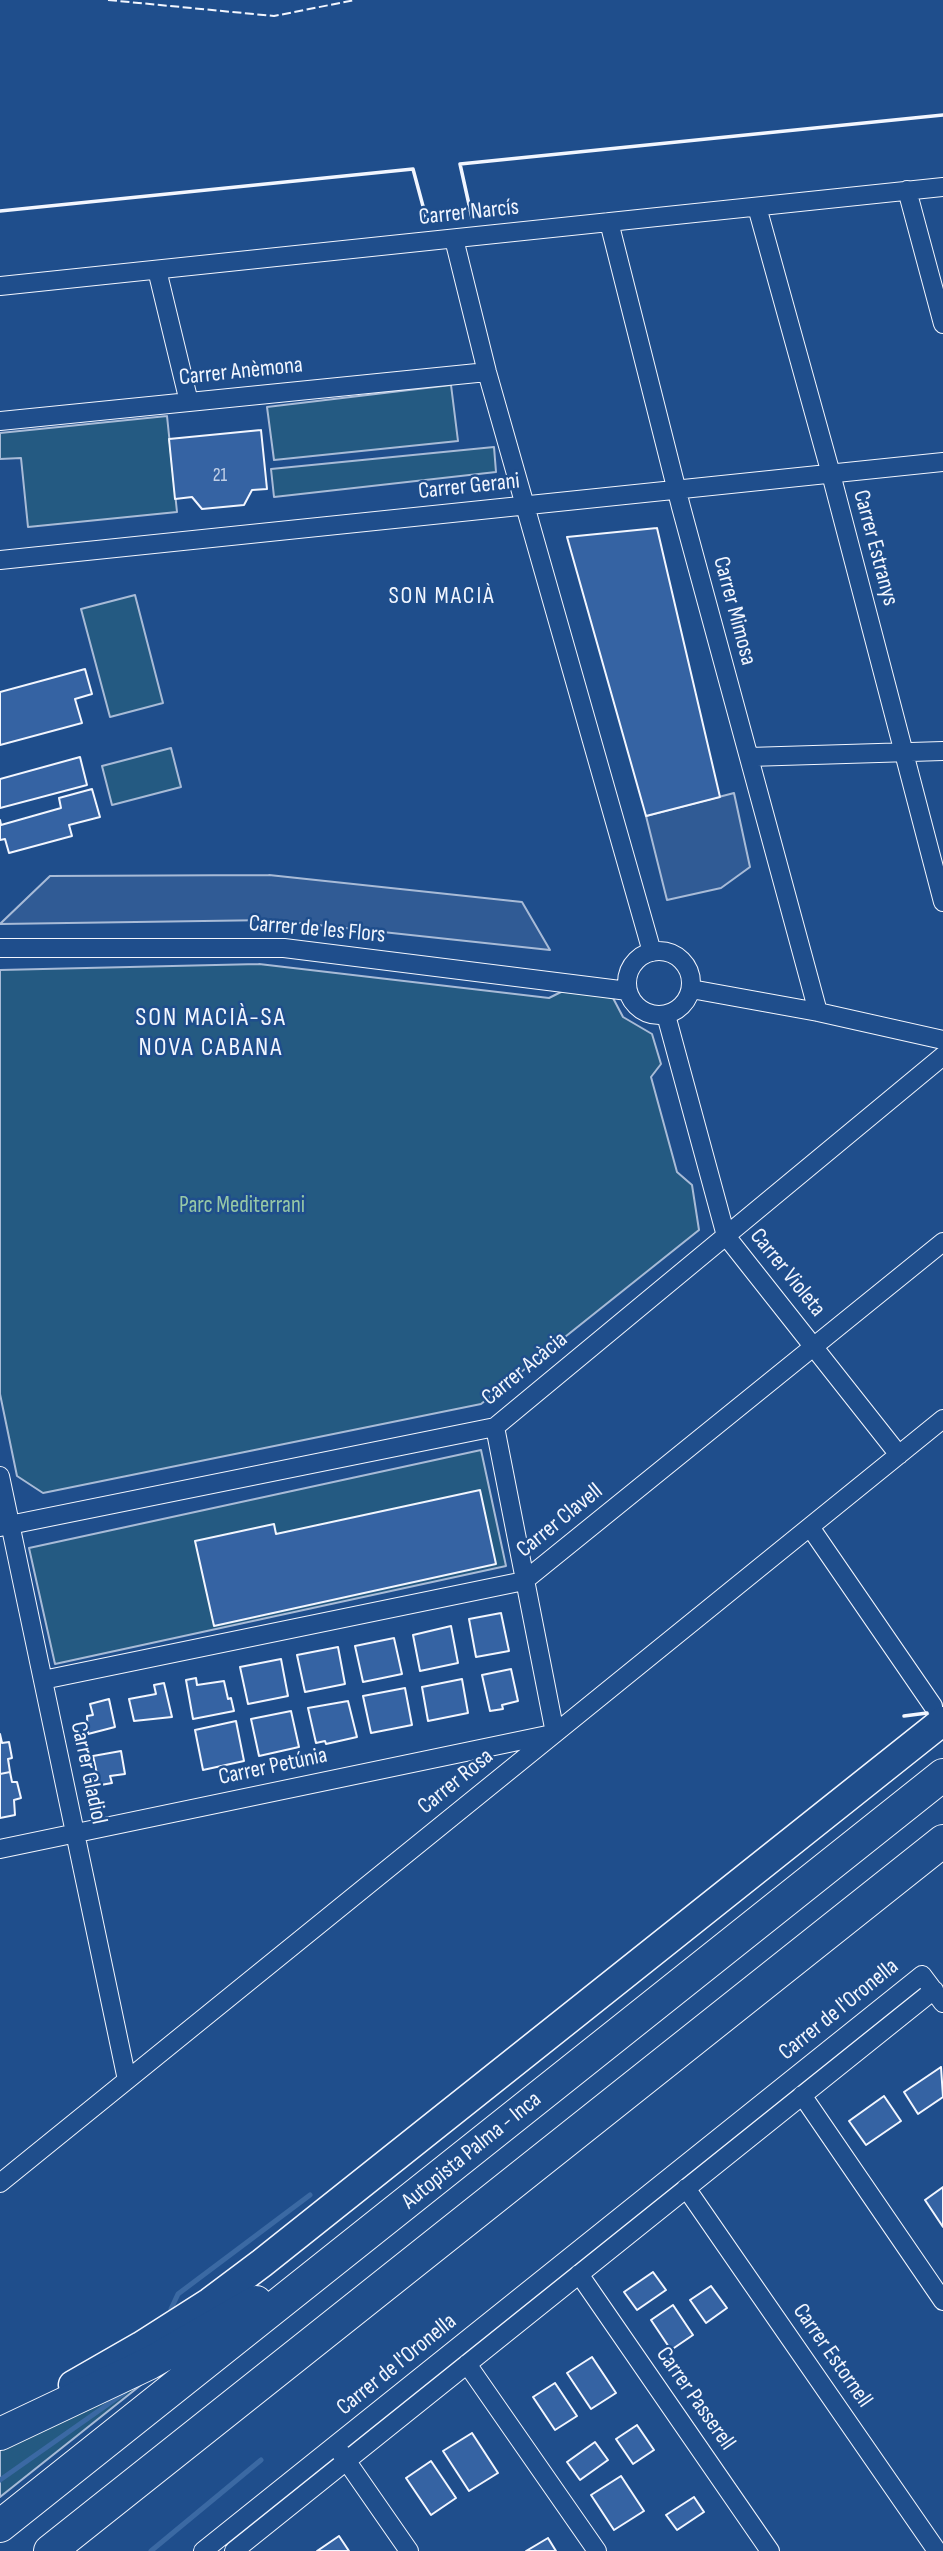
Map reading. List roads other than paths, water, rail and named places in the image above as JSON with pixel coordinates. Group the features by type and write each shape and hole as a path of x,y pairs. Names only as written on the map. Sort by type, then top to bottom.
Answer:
{"highway":[{"path":"0,2420 65,2390 141,2346 210,2302 252,2271 938,1714"},
{"name":"Autopista Palma - Inca","path":"0,2526 943,1775"},
{"path":"50,2551 943,1841"},
{"path":"0,2434 149,2363 354,2245"}],"street":[{"name":"Carrer Narcís","path":"0,286 943,187"},
{"path":"907,190 943,324"},
{"name":"Carrer Estranys","path":"757,207 831,474 943,902"},
{"name":"Carrer Mimosa","path":"609,222 677,490 818,1012"},
{"path":"454,239 524,506 652,952"},
{"path":"157,270 189,402"},
{"name":"Carrer Anèmona","path":"0,421 487,372"},
{"name":"Carrer Gerani","path":"0,561 943,462"},
{"path":"749,757 943,751"},
{"name":"Carrer de les Flors","path":"0,948 284,948 628,991"},
{"path":"652,952 670,953 680,958 687,967 691,989 685,1003 677,1011 666,1015 650,1015 632,1002 628,991 628,974 633,964 642,956 652,952"},
{"path":"691,989 818,1012 943,1040"},
{"name":"Carrer Violeta","path":"666,1015 726,1236 815,1345 899,1455"},
{"name":"Carrer Acàcia","path":"5,1526 495,1427 943,1056"},
{"name":"Carrer Clavell","path":"43,1680 524,1581 943,1242"},
{"name":"Carrer Rosa","path":"1,2176 127,2080 943,1419"},
{"path":"495,1427 555,1733"},
{"name":"Carrer Gladiol","path":"0,1476 5,1526 43,1680 127,2080"},
{"path":"810,1527 938,1714"},
{"name":"Carrer Petúnia","path":"0,1849 555,1733"},
{"name":"Carrer de l'Oronella","path":"203,2551 922,1975 938,1996 802,2095 233,2551"},
{"path":"802,2095 943,2301"},
{"name":"Carrer Estornell","path":"686,2188 937,2551"},
{"name":"Carrer Passerell","path":"579,2274 770,2551"},
{"path":"467,2364 597,2551"},
{"path":"336,2445 409,2551"}],"waterway":[{"path":"171,2309 178,2294 310,2195"},
{"path":"0,2480 128,2388"},
{"path":"151,2551 261,2460"}],"district":[{"name":"SON MACIÀ","path":"442,597"},
{"name":"SON MACIÀ-SA NOVA CABANA","path":"211,1033"}],"park label":[{"name":"Parc Mediterrani","path":"242,1206"}]}
